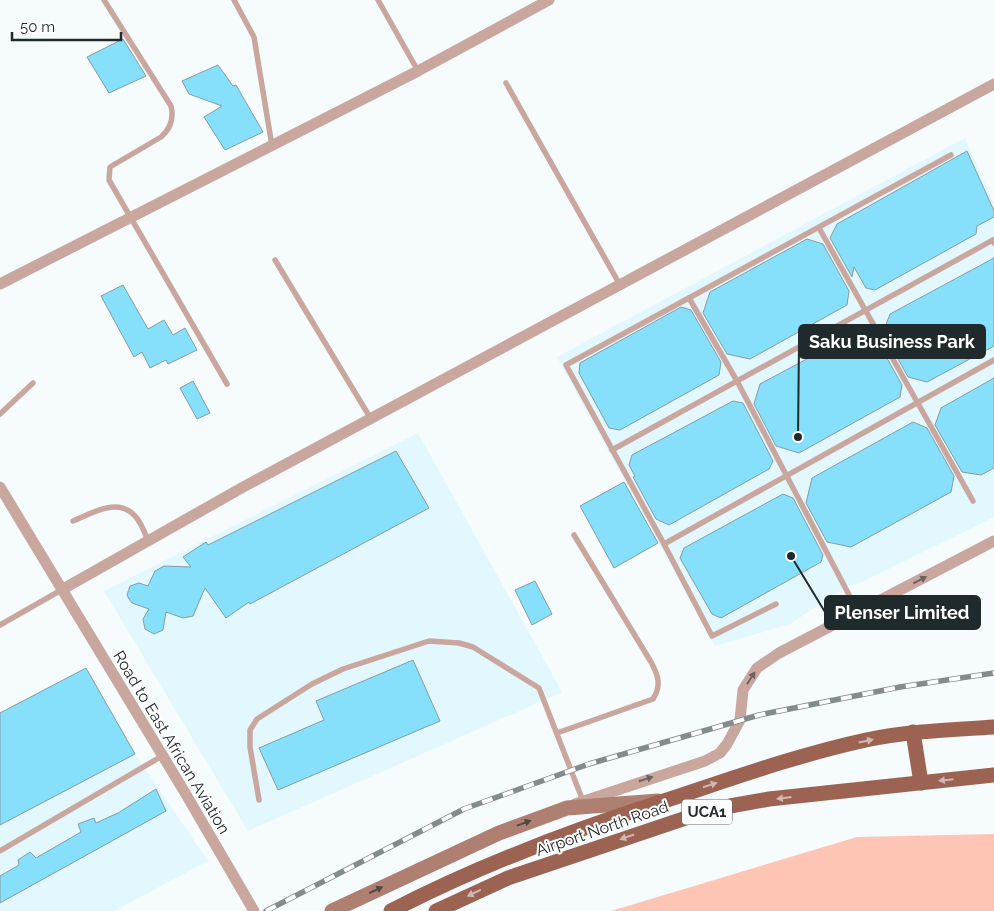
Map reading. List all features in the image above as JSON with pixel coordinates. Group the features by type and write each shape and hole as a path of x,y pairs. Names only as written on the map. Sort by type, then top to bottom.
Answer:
{"main road":[{"name":"Airport North Road","path":"391,911 432,890 525,850 611,817 795,758 867,740 913,732 994,727"},
{"path":"913,732 921,783"},
{"name":"Airport North Road","path":"436,911 508,878 689,817 769,799 994,775"},
{"name":"Airport North Road","path":"332,911 499,833 567,808 628,802 664,801"}],"street":[{"path":"0,284 418,71 550,0"},
{"path":"62,589 245,486 994,84"},
{"name":"Road to East African Aviation","path":"0,486 254,911"},
{"path":"567,808 705,761 720,753 740,720 743,690 757,668 780,653 994,541"}],"lane":[{"path":"104,0 171,106 173,115 166,132 161,137 110,167 109,180 227,384"},
{"path":"234,0 254,36 272,146"},
{"path":"378,0 418,71"},
{"path":"506,82 620,285"},
{"path":"776,604 712,636 566,365 951,155"},
{"path":"820,228 916,403 973,501"},
{"path":"612,450 993,240 994,243"},
{"path":"276,260 371,419"},
{"path":"689,298 737,381 858,612"},
{"path":"664,544 994,360"},
{"path":"0,414 33,383"},
{"path":"73,521 104,508 127,509 137,517 148,541"},
{"path":"557,733 653,699 659,686 658,675 651,662 574,536"},
{"path":"0,625 62,589"},
{"path":"259,800 250,747 250,730 257,719 312,684 343,669 429,642 459,643 473,647 538,688 583,801"},
{"path":"0,851 162,756"}],"shaded area":[{"path":"965,138 994,204 994,517 862,582 846,587 790,624 715,646 557,357"},
{"path":"418,433 562,692 248,831 104,591"},
{"path":"86,668 135,754 208,861 114,911 0,911 0,713"},
{"path":"994,834 994,911 611,911 857,837"}],"building":[{"path":"123,39 146,76 109,93 87,57"},
{"path":"218,65 233,86 236,85 263,132 225,150 204,117 222,106 189,94 182,81"},
{"path":"967,151 994,211 994,217 977,226 976,234 875,290 866,288 854,267 852,277 830,238 837,224"},
{"path":"807,239 823,244 849,291 847,305 750,359 727,354 703,313 710,292"},
{"path":"994,258 994,346 927,382 908,377 883,332 890,314"},
{"path":"123,285 148,329 164,320 173,335 185,328 197,350 168,364 166,360 150,368 142,352 134,357 101,296"},
{"path":"681,307 691,310 721,362 719,375 620,430 609,428 579,373 580,363"},
{"path":"861,330 873,333 902,385 900,397 799,453 776,446 754,404 760,384"},
{"path":"994,378 994,468 981,475 962,472 935,425 941,408"},
{"path":"193,381 210,413 197,419 180,388"},
{"path":"733,401 743,403 773,461 769,469 669,525 656,519 633,477 635,476 629,465 632,455"},
{"path":"913,422 927,428 954,476 951,492 851,547 827,542 806,503 812,478"},
{"path":"396,451 429,508 250,604 249,602 226,618 205,588 193,616 183,618 166,612 163,630 154,634 145,629 143,619 149,609 132,603 127,595 130,586 139,583 148,586 155,571 164,566 191,567 183,557 206,542 208,545"},
{"path":"624,482 658,543 614,568 580,506"},
{"path":"783,494 793,498 823,555 821,562 721,618 712,614 680,558 684,548"},
{"path":"535,581 552,614 532,625 515,590"},
{"path":"413,660 440,721 278,790 259,748 324,720 316,701"},
{"path":"86,668 135,754 0,825 0,713"},
{"path":"156,789 166,811 0,903 0,876 19,865 18,860 30,852 36,858 81,832 78,824 94,818 96,823 118,813"}],"railway":[{"path":"266,911 464,809 589,764 759,715 900,687 994,673"}],"place":[{"name":"Saku Business Park","path":"798,437"},
{"name":"Plenser Limited","path":"791,556"}]}
